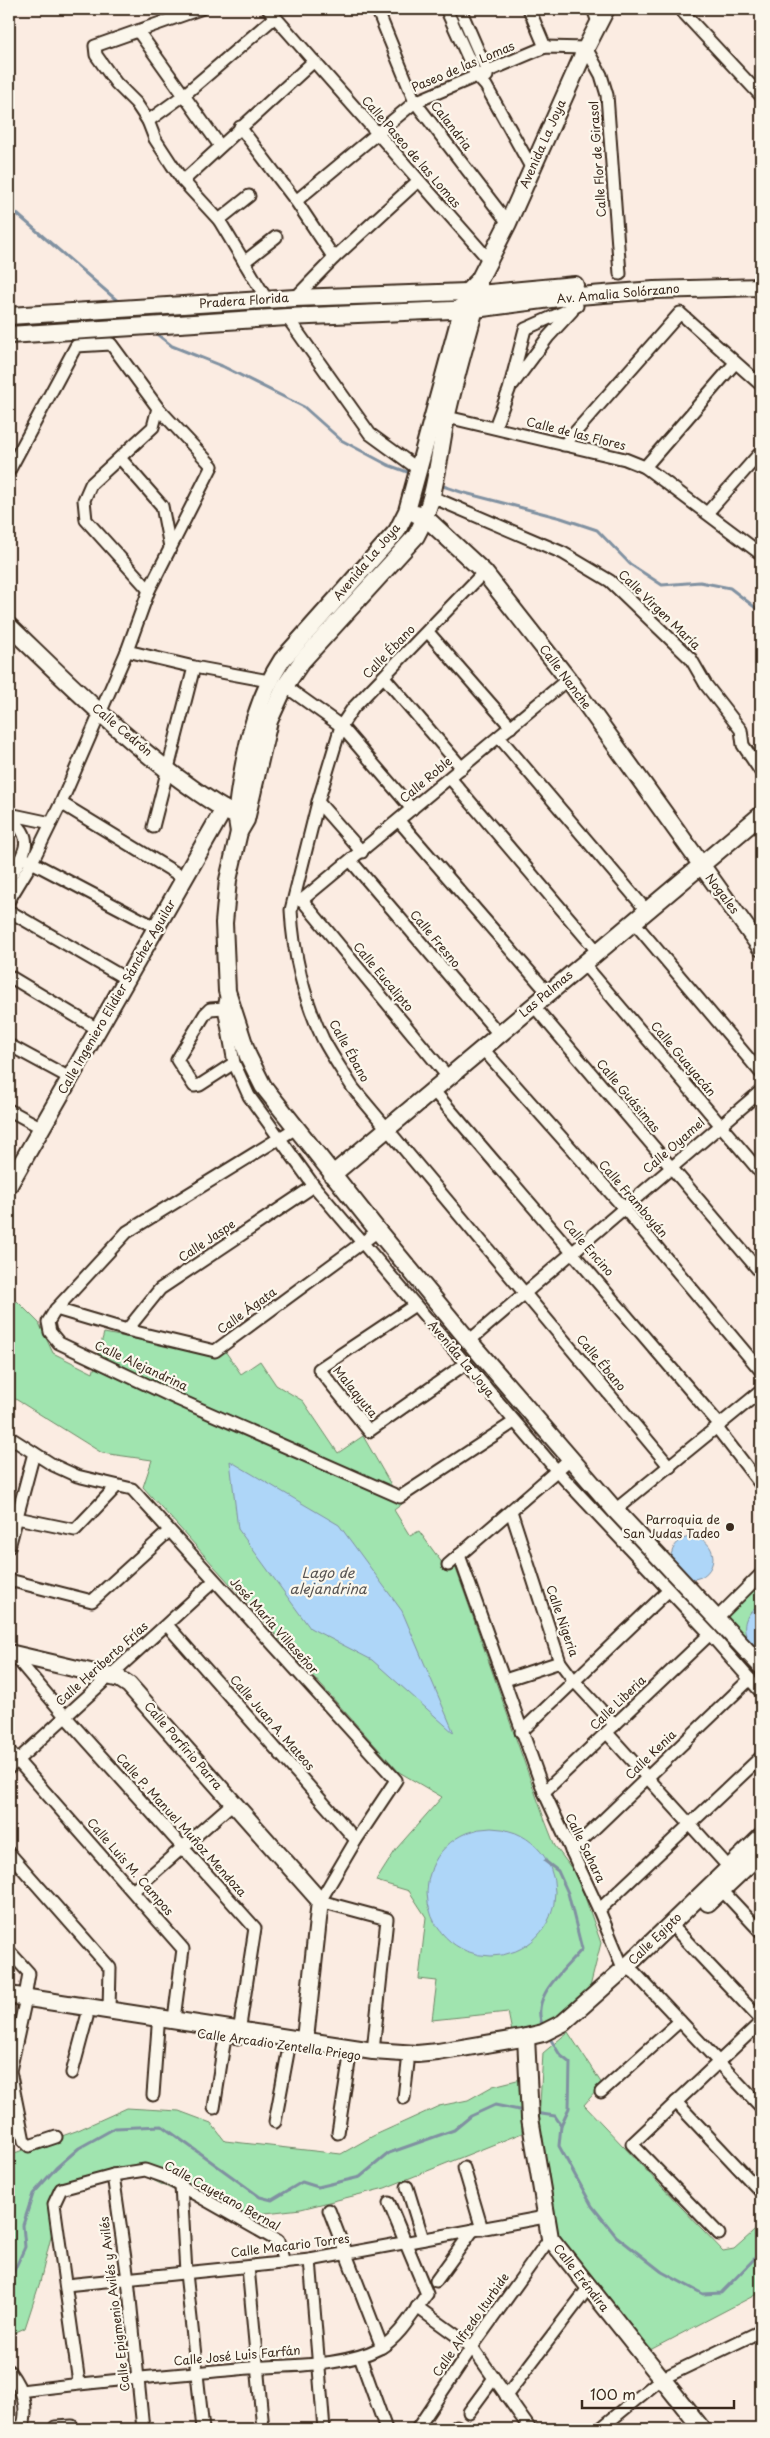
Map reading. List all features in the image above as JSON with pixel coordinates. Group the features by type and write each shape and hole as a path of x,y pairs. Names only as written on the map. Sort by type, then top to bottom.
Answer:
{"street":[{"path":"200,9 95,46 96,55 116,83 136,103 148,121 155,140 183,181 219,220 267,300"},
{"name":"Calandria","path":"377,9 415,102 508,223"},
{"path":"446,9 481,73"},
{"path":"460,9 486,86 531,167"},
{"path":"529,9 545,47"},
{"path":"680,9 761,96"},
{"path":"148,121 184,95 271,13"},
{"name":"Calle Paseo de las Lomas","path":"271,13 489,260"},
{"name":"Avenida La Joya","path":"599,13 586,48 531,167 508,223 472,297 417,473 408,511 397,531 282,660 269,681 247,742 236,819 224,923 227,991 224,1008 234,1063 249,1096 314,1186 558,1472 710,1634 761,1692"},
{"path":"138,31 220,146"},
{"name":"Paseo de las Lomas","path":"296,201 415,102 545,47 586,48"},
{"name":"Calle Flor de Girasol","path":"586,48 601,74 607,95 620,274"},
{"path":"183,181 314,61"},
{"path":"240,127 296,201 334,258"},
{"path":"295,298 334,258 418,181"},
{"path":"219,220 249,196"},
{"path":"244,262 276,237"},
{"name":"Av. Amalia Solórzano","path":"472,297 625,281 712,276 761,276"},
{"name":"Av. Amalia Solórzano","path":"472,297 566,297 654,290 761,287"},
{"name":"Avenida La Joya","path":"236,819 268,721 285,686 302,661 416,536 426,518 434,487 472,297"},
{"name":"Pradera Florida","path":"9,316 295,298 472,297"},
{"name":"Pradera Florida","path":"9,336 287,317 472,297"},
{"path":"495,427 509,390 525,329 577,306 548,337 509,390"},
{"path":"564,445 680,313 761,385"},
{"path":"287,317 370,434 417,473"},
{"path":"9,471 76,346 111,344 158,408 212,466 149,590 127,651 61,803 51,823 27,859 9,879"},
{"path":"644,467 735,363"},
{"path":"149,590 86,520 84,500 91,484 153,427 158,408"},
{"name":"Calle de las Flores","path":"447,417 625,459 644,467 708,512 761,554"},
{"path":"708,512 761,452"},
{"path":"120,458 162,506 170,547"},
{"name":"Calle Virgen María","path":"434,487 562,553 610,581 691,659 706,685 741,730 743,745 761,772"},
{"name":"Calle Nanche","path":"408,511 426,518 484,572 568,679 700,865"},
{"name":"Calle Ébano","path":"484,572 353,708 341,726 318,802 298,899 291,910 292,928 308,1000 323,1038 353,1088 670,1467"},
{"name":"Calle Cedrón","path":"9,626 100,713 168,768 236,819"},
{"path":"428,632 511,727"},
{"path":"127,651 194,667 269,681"},
{"path":"153,826 194,667"},
{"path":"384,677 462,768"},
{"name":"Calle Roble","path":"298,899 351,861 568,679"},
{"path":"285,686 341,726 412,809"},
{"path":"499,737 646,910"},
{"path":"450,778 597,951"},
{"path":"318,802 362,852"},
{"path":"61,803 184,878"},
{"path":"9,814 51,823"},
{"name":"Las Palmas","path":"332,1175 761,815"},
{"path":"9,818 19,824 25,838 27,859 9,900"},
{"name":"Calle Ingeniero Elidier Sánchez Aguilar","path":"10,1181 128,980 184,878 236,819"},
{"path":"399,821 548,992"},
{"path":"27,859 157,928"},
{"name":"Calle Fresno","path":"351,861 499,1034"},
{"name":"Nogales","path":"700,865 761,948"},
{"name":"Calle Eucalipto","path":"298,899 448,1077"},
{"path":"9,911 128,980"},
{"path":"633,921 761,1073"},
{"name":"Calle Guayacán","path":"583,963 761,1173"},
{"path":"9,976 99,1030"},
{"name":"Avenida La Joya","path":"227,991 248,1056 263,1086 332,1175 469,1340 615,1510 761,1666"},
{"name":"Calle Guásimas","path":"533,1006 761,1273"},
{"path":"224,1008 210,1009 205,1014 177,1060 194,1086 200,1085 234,1063"},
{"path":"9,1045 70,1078"},
{"name":"Calle Framboyán","path":"482,1048 624,1208 761,1370"},
{"name":"Calle Encino","path":"433,1090 573,1252 718,1427 761,1485"},
{"name":"Calle Oyamel","path":"469,1340 761,1091"},
{"path":"9,1110 42,1128"},
{"name":"Calle Alejandrina","path":"296,1128 127,1232 56,1310 48,1322 50,1332 59,1343 177,1399 400,1498 514,1422"},
{"name":"Calle Jaspe","path":"127,1330 160,1289 314,1186"},
{"name":"Calle Ágata","path":"56,1310 127,1330 215,1350 363,1245 378,1231"},
{"name":"Malaqyuta","path":"415,1305 319,1369 369,1432 465,1364"},
{"path":"615,1510 761,1391"},
{"path":"9,1437 53,1465 77,1476 117,1486"},
{"path":"9,1547 34,1453"},
{"path":"448,1564 558,1472 570,1458"},
{"path":"17,1518 74,1530 117,1486"},
{"name":"José María Villaseñor","path":"117,1486 132,1490 396,1780 356,1840"},
{"name":"Calle Nigeria","path":"511,1511 560,1662 646,1778 733,1872"},
{"path":"9,1580 92,1601 169,1531"},
{"name":"Calle Sahara","path":"459,1555 544,1792 599,1910 630,1970 761,2107"},
{"path":"717,1618 761,1574"},
{"name":"Calle Heriberto Frías","path":"13,1765 108,1676 214,1581"},
{"path":"521,1732 668,1591"},
{"name":"Calle Juan A. Mateos","path":"167,1625 356,1840"},
{"name":"Calle Liberia","path":"544,1792 710,1634"},
{"name":"Calle Porfirio Parra","path":"11,1653 120,1679 129,1685 320,1902"},
{"name":"Calle P. Manuel Muñoz Mendoza","path":"11,1653 65,1716 256,1928 234,2035"},
{"path":"505,1680 560,1662"},
{"name":"Calle Kenia","path":"571,1851 750,1679"},
{"name":"Calle Luis M. Campos","path":"9,1751 13,1765 132,1891 183,1949 174,2019"},
{"path":"599,1910 761,1757"},
{"path":"132,1891 233,1803"},
{"name":"Calle Egipto","path":"630,1970 733,1872 761,1837"},
{"path":"305,2039 320,1902 356,1840"},
{"path":"9,1852 110,1968 109,2010"},
{"name":"Calle Egipto","path":"733,1872 761,1853"},
{"path":"718,1886 761,1932"},
{"name":"Calle Egipto","path":"546,2037 565,2026 678,1932 718,1886"},
{"path":"320,1902 387,1919 374,2050"},
{"path":"678,1932 761,2021 632,2144 719,2234"},
{"path":"9,1951 29,1973 19,2003 10,2071 24,2142 29,2146 56,2137"},
{"name":"Calle Arcadio Zentella Priego","path":"9,1995 19,2003 87,2017 234,2035 305,2039 374,2050 416,2054 526,2042"},
{"name":"Calle Arcadio Zentella Priego","path":"19,2003 109,2010 174,2019 289,2047 408,2063 546,2037"},
{"path":"72,2073 87,2017"},
{"path":"601,2092 680,2021"},
{"path":"153,2095 158,2027"},
{"path":"214,2108 234,2035"},
{"name":"Calle Eréndira","path":"526,2042 530,2118 550,2238 698,2428"},
{"path":"275,2122 289,2047"},
{"path":"338,2133 350,2056"},
{"path":"404,2098 408,2063"},
{"path":"676,2102 761,2192"},
{"path":"436,2281 477,2229 464,2168"},
{"name":"Calle Cayetano Bernal","path":"66,2285 54,2204 61,2189 113,2175 145,2170 165,2177 278,2241 284,2263"},
{"name":"Calle Epigmenio Avilés y Avilés","path":"113,2175 128,2278 143,2429"},
{"path":"181,2186 186,2273 203,2429"},
{"path":"407,2187 424,2240"},
{"path":"389,2203 405,2243"},
{"path":"329,2210 382,2347"},
{"name":"Calle Macario Torres","path":"66,2285 310,2260 546,2217"},
{"name":"Calle Alfredo Iturbide","path":"417,2429 472,2346 550,2238"},
{"name":"Calle José Luis Farfán","path":"22,2391 79,2383 360,2357 392,2340 428,2294 405,2243"},
{"path":"310,2260 324,2429"},
{"path":"248,2267 263,2429"},
{"path":"66,2285 79,2383"},
{"path":"506,2396 589,2287"},
{"path":"417,2307 472,2346 530,2429"},
{"path":"605,2428 661,2379 761,2331"},
{"path":"360,2357 386,2429"},
{"path":"9,2371 22,2391 26,2415 23,2426 9,2429"},
{"path":"469,2412 494,2378"},
{"path":"55,2427 72,2426 73,2429"}],"green space":[{"path":"17,1301 39,1323 53,1353 93,1373 104,1333 204,1352 225,1351 241,1374 260,1361 276,1385 303,1401 338,1453 363,1436 402,1504 394,1510 410,1536 419,1531 448,1571 455,1566 544,1818 555,1846 578,1877 601,1943 588,1995 556,2022 513,2037 508,2012 432,2020 437,1981 419,1979 426,1917 409,1891 376,1881 397,1848 442,1797 399,1772 143,1487 152,1460 102,1453 9,1395 9,1305 12,1306"},
{"path":"761,1583 761,1660 723,1621"},
{"path":"568,2032 602,2084 584,2105 723,2251 734,2249 761,2225 761,2292 650,2350 555,2230 538,2137 543,2053"},
{"path":"521,2079 522,2133 385,2188 301,2209 230,2217 144,2176 62,2191 40,2282 25,2328 9,2335 9,2155 76,2131 127,2108 179,2111 211,2123 225,2141 341,2154 373,2136 439,2106 468,2100 493,2086"}],"water":[{"name":"Lago de alejandrina","path":"230,1461 339,1525 402,1611 454,1733 372,1660 310,1628 238,1529"},
{"path":"688,1537 696,1537 707,1543 713,1558 707,1573 696,1579 688,1579 677,1573 671,1562 671,1554 677,1543"},
{"path":"761,1606 761,1649 748,1640 745,1625 751,1612"},
{"path":"491,1828 515,1833 536,1847 550,1868 555,1892 550,1916 536,1937 515,1951 491,1956 467,1951 446,1937 432,1916 427,1892 432,1868 446,1847 467,1833"}],"waterway":[{"path":"9,207 120,303"},
{"path":"153,331 172,346 222,366 304,407 341,440 388,465 413,474"},
{"path":"440,485 561,518 597,530 630,564 662,585 700,582 730,588 761,612"},
{"path":"544,2028 540,2017 540,2006 544,1995 558,1975 582,1949 568,1893 558,1871 545,1861"},
{"path":"548,2035 560,2055 570,2063 569,2108 561,2125 559,2146 592,2206 616,2236 662,2272 703,2294 721,2293 761,2252"},
{"path":"9,2282 25,2247 23,2225 33,2194 56,2168 79,2148 115,2128 162,2126 260,2197 272,2200 302,2182 318,2187 360,2177 389,2153 454,2130 471,2116 495,2105 524,2111"},
{"path":"535,2113 555,2116 561,2125"}],"place":[{"name":"Parroquia de San Judas Tadeo","path":"730,1527"}]}
